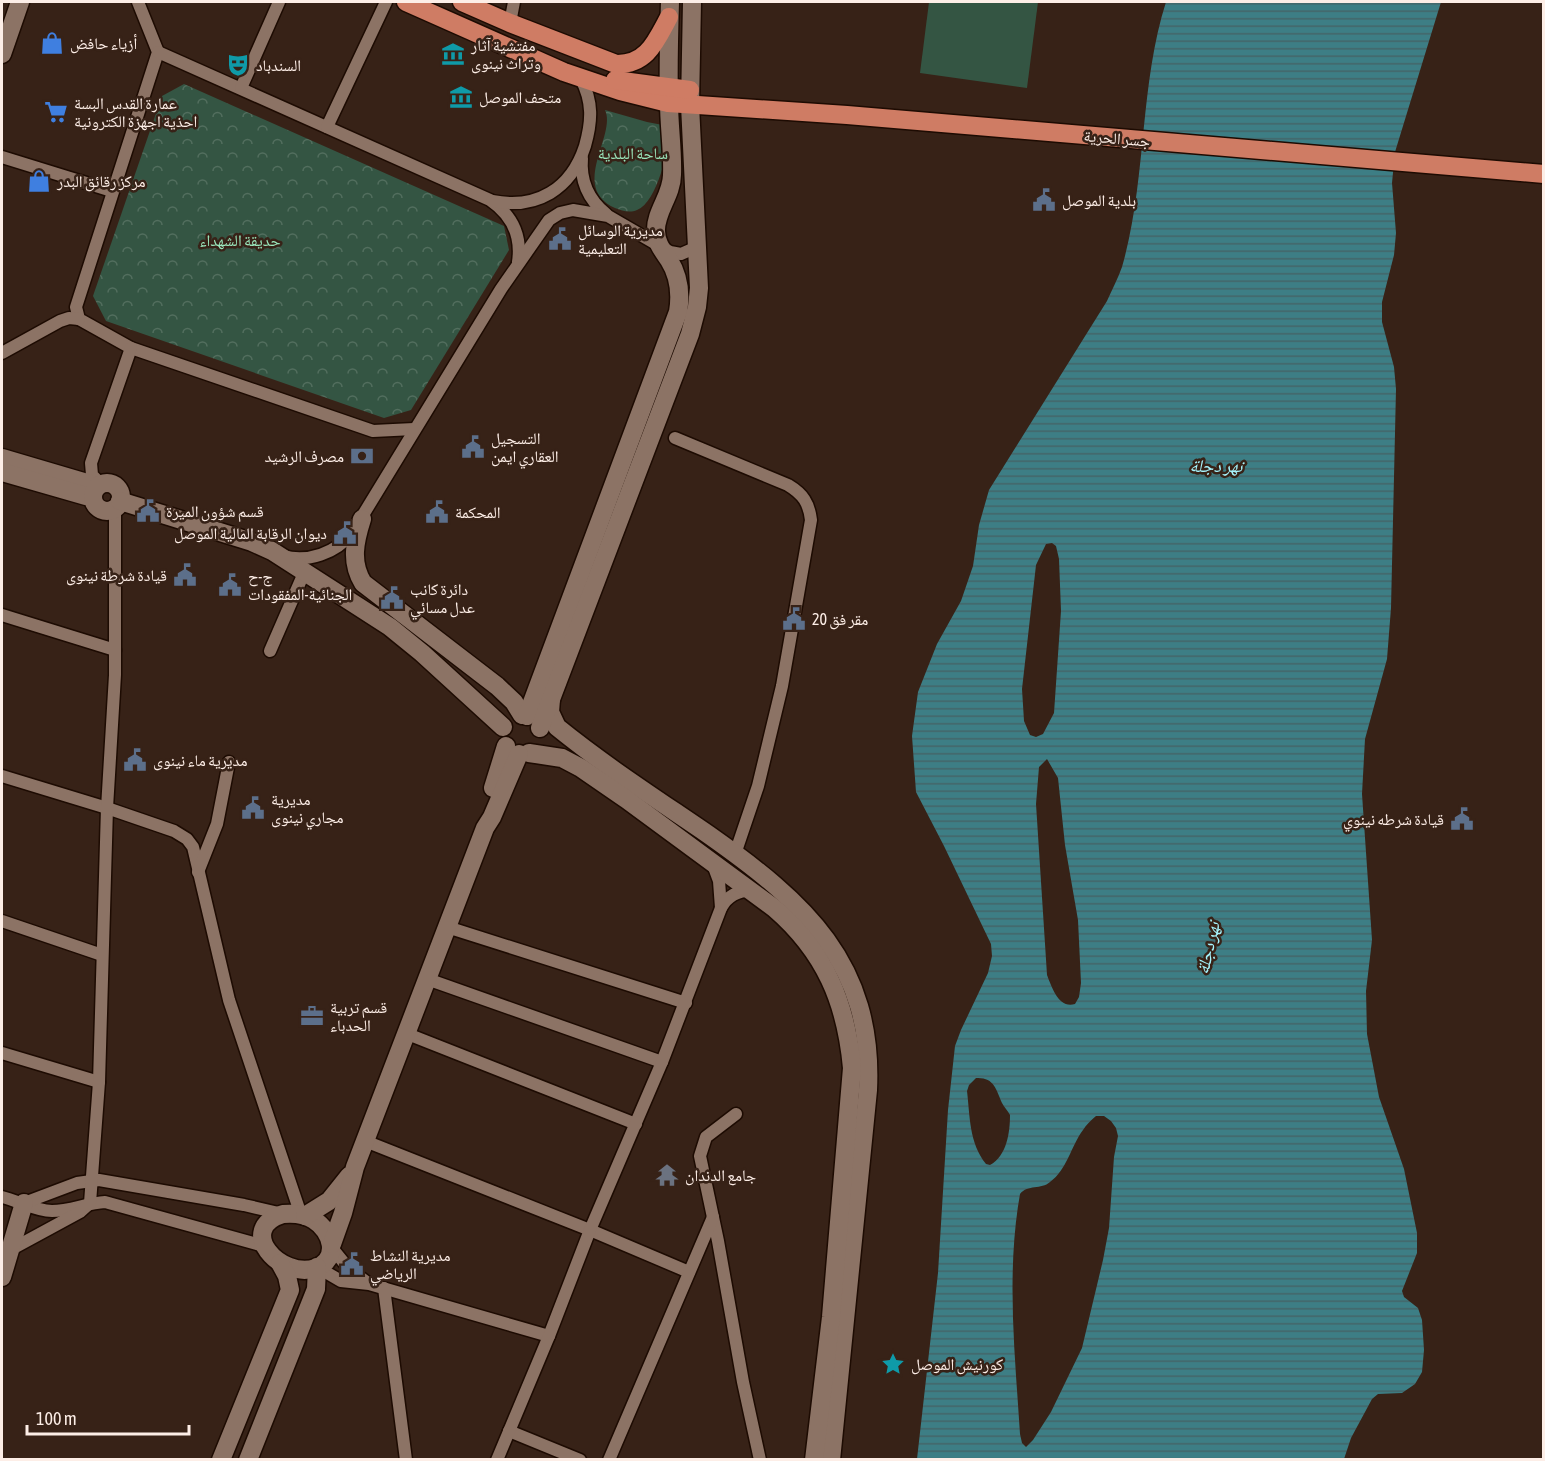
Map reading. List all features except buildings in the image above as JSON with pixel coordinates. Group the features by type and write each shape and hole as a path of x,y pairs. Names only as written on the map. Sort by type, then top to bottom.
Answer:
{"main road":[{"path":"406,2 543,64 588,81"},
{"path":"462,2 609,63 624,64 638,60 650,51 670,9"},
{"name":"جسر الحرية","path":"588,81 610,80 669,95 847,115 1544,174"}],"street":[{"path":"2,54 20,2"},
{"path":"79,319 76,307 158,52 138,2"},
{"path":"241,88 279,2"},
{"path":"327,127 386,2"},
{"path":"510,23 514,2"},
{"path":"692,2 690,97 699,288 693,325 551,699 550,712 557,727 712,862 750,890 779,901 815,924 845,969 858,1000 867,1042 868,1090 831,1460"},
{"path":"530,719 678,312 680,295 677,277 656,234 656,227 670,190 672,174 669,95 670,9"},
{"path":"158,52 490,201 507,213 513,222 519,242 518,263"},
{"path":"490,201 518,204 545,196 568,179 582,154 589,133 591,111 586,89 588,81"},
{"path":"582,154 581,166 586,189 591,199 608,216 675,254 697,247"},
{"path":"2,157 112,191"},
{"path":"118,505 252,542 294,558 325,554 343,544 362,519 414,429 544,224 554,216 573,210 608,216"},
{"path":"2,353 60,321 69,318 79,319 131,348 373,431 414,429"},
{"path":"118,505 110,511 96,507 96,489 91,463 131,348"},
{"path":"675,438 788,485 799,492 810,506 811,520 782,686 758,786 735,854"},
{"path":"2,458 96,489"},
{"path":"2,472 96,489 108,482 116,486 121,493 118,505 99,1082 90,1203 80,1212 10,1250"},
{"path":"280,1263 301,1269 317,1267 331,1254 355,1167 485,828 484,814 518,751 539,742 530,719 497,686 363,582 354,560 362,519"},
{"path":"272,551 373,614 422,653 504,727"},
{"path":"270,651 304,573"},
{"path":"2,615 115,650"},
{"path":"530,719 551,699"},
{"path":"530,719 513,717 504,727 502,737 518,751 555,756 631,791 735,854 779,901 830,979 843,1014 852,1068 831,1317 814,1460"},
{"path":"198,872 217,824 229,762"},
{"path":"2,776 174,831 187,839 193,847 229,1000 296,1215"},
{"path":"712,862 719,881 721,908"},
{"path":"497,1460 590,1230 686,1003 721,908 735,893 750,890"},
{"path":"2,921 102,955"},
{"path":"447,927 686,1003"},
{"path":"427,979 662,1062"},
{"path":"405,1033 636,1124"},
{"path":"2,1053 99,1082"},
{"path":"736,1114 713,1130 702,1146 700,1156 760,1460"},
{"path":"365,1141 590,1230 689,1272"},
{"path":"264,1246 262,1234 269,1221 296,1215 329,1201 355,1167"},
{"path":"24,1203 91,1180 296,1215 322,1227 329,1234 332,1246 349,1269 369,1284"},
{"path":"2,1197 34,1208 53,1211 105,1202 264,1246 280,1263 287,1275 290,1290 221,1460"},
{"path":"2,1277 24,1203"},
{"path":"609,1460 713,1217"},
{"path":"317,1267 341,1281 369,1284 549,1336"},
{"path":"248,1460 316,1289 317,1267"},
{"path":"384,1288 406,1460"},
{"path":"509,1431 580,1460"}],"green space":[{"path":"929,2 1038,2 1027,88 920,73"},
{"name":"حديقة الشهداء","path":"184,84 504,226 509,250 411,410 384,418 106,321 93,296 162,96"},
{"name":"ساحة البلدية","path":"605,110 673,127 665,160 651,196 644,205 634,211 615,208 602,199 596,187 597,160 607,121"}],"water":[{"name":"نهر دجلة","path":"1166,2 1441,2 1395,152 1392,183 1396,233 1394,255 1382,302 1382,322 1394,367 1396,389 1391,608 1387,659 1365,739 1362,794 1372,940 1366,991 1367,1034 1379,1097 1404,1169 1417,1233 1417,1253 1402,1291 1404,1297 1418,1308 1422,1320 1424,1350 1422,1372 1415,1384 1402,1393 1378,1394 1372,1399 1351,1438 1344,1459 917,1459 938,1273 948,1110 955,1046 988,973 992,956 991,944 916,792 912,736 918,692 937,644 961,601 973,566 979,525 989,490 1107,301 1122,267 1136,201 1151,67","holes":["1052,543 1056,546 1059,559 1061,611 1054,713 1043,734 1036,737 1030,735 1024,721 1022,689 1036,565 1046,544","1047,759 1058,778 1065,845 1078,920 1081,983 1079,997 1075,1004 1069,1005 1057,996 1047,975 1036,804 1039,767","976,1078 991,1082 1010,1115 1004,1150 990,1165 986,1164 980,1156 973,1138 967,1091","1096,1116 1104,1116 1116,1128 1118,1136 1114,1157 1109,1228 1082,1348 1051,1412 1026,1447 1022,1443 1020,1434 1013,1314 1013,1254 1020,1194 1027,1189 1043,1186 1056,1177 1086,1126"]}],"place":[{"name":"أزياء حافض","path":"52,43"},
{"name":"مفتشية آثار وتراث نينوى","path":"453,54"},
{"name":"السندباد","path":"238,65"},
{"name":"متحف الموصل","path":"461,97"},
{"name":"عمارة القدس البسة احذية اجهزة الكترونية","path":"56,112"},
{"name":"مركز رقائق البدر","path":"39,181"},
{"name":"بلدية الموصل","path":"1044,200"},
{"name":"مديرية الوسائل التعليمية","path":"560,239"},
{"name":"التسجيل العقاري ايمن","path":"473,447"},
{"name":"مصرف الرشيد","path":"362,456"},
{"name":"قسم شؤون الميرة","path":"148,511"},
{"name":"المحكمة","path":"437,512"},
{"name":"ديوان الرقابة المالية الموصل","path":"345,533"},
{"name":"قيادة شرطة نينوى","path":"185,575"},
{"name":"ج-ح الجنائية-المفقودات","path":"230,585"},
{"name":"دائرة كانب عدل مسائي","path":"392,598"},
{"name":"مقر فق 20","path":"794,619"},
{"name":"مديرية ماء نينوى","path":"135,760"},
{"name":"مديرية مجاري نينوى","path":"253,808"},
{"name":"قيادة شرطه نينوي","path":"1462,819"},
{"name":"قسم تربية الحدباء","path":"312,1016"},
{"name":"جامع الدندان","path":"667,1175"},
{"name":"مديرية النشاط الرياضي","path":"352,1264"},
{"name":"كورنيش الموصل","path":"893,1364"}]}
